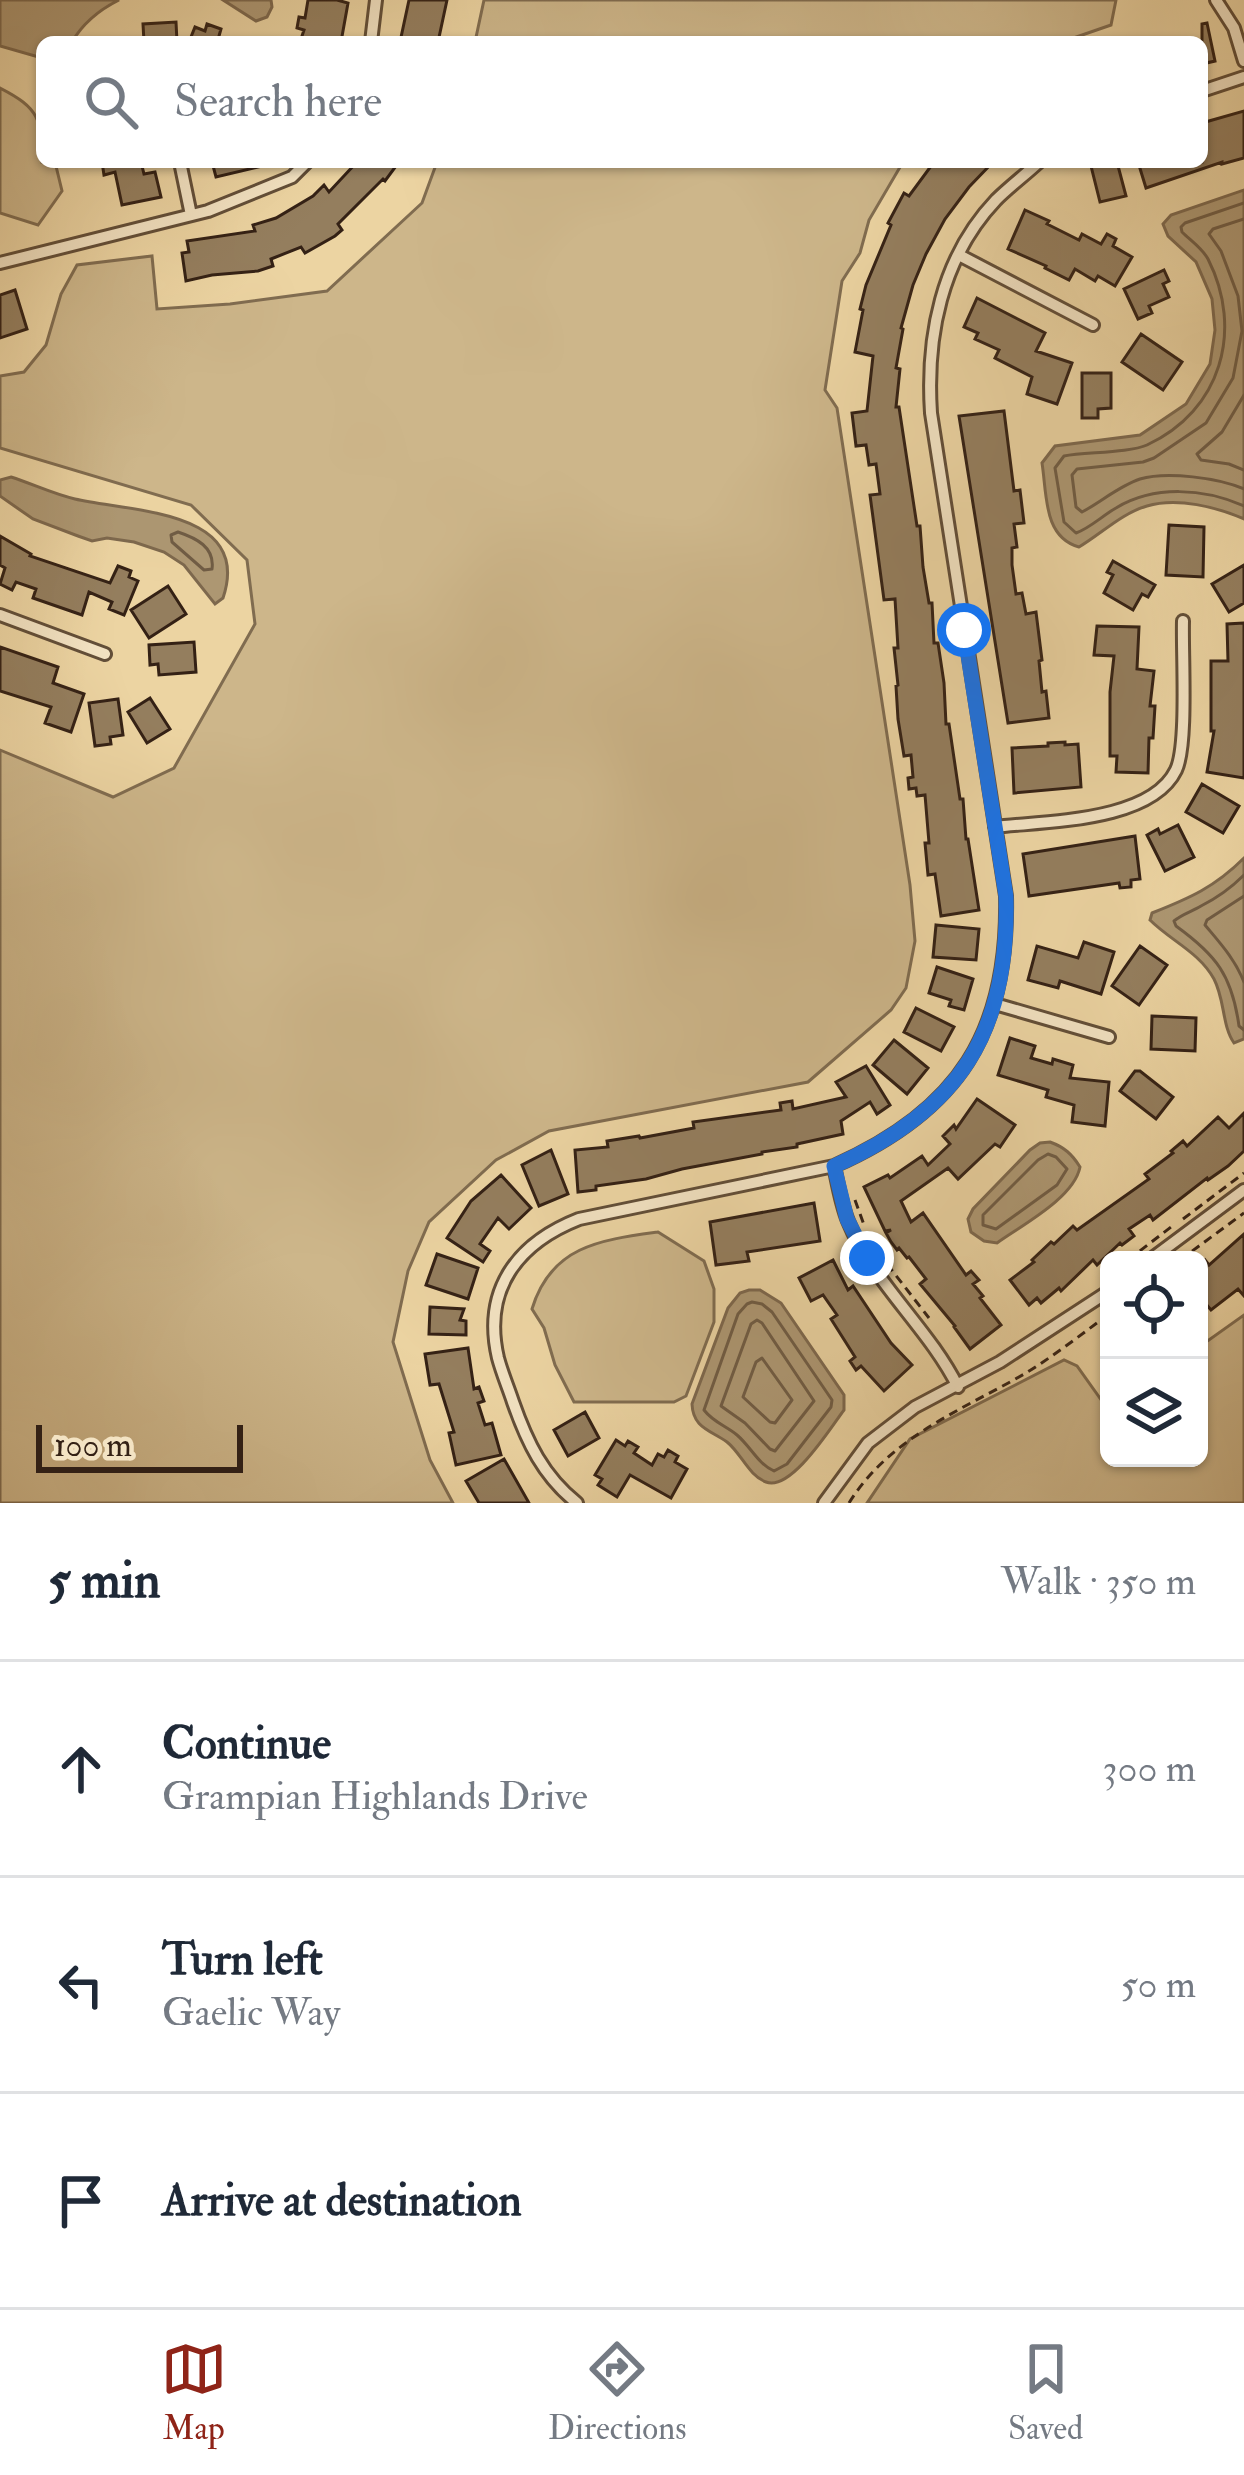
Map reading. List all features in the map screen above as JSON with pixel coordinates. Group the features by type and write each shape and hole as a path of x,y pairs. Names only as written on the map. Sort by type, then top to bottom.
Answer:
{"street":[{"path":"371,36 376,0"},
{"path":"1216,0 1234,28 1244,61"},
{"path":"1208,90 1244,76"},
{"path":"181,168 191,215"},
{"path":"0,263 191,215 292,177 301,168"},
{"path":"578,1503 546,1472 527,1443 497,1356 494,1322 511,1267 531,1244 579,1219 834,1166 898,1134 957,1078 975,1052 994,1004 1007,940 1006,896 928,372 937,310 950,272 994,202 1032,168"},
{"path":"959,255 1093,325"},
{"path":"0,615 105,654"},
{"path":"995,827 1117,812 1158,793 1176,770 1182,746 1183,621"},
{"path":"994,1004 1109,1037"},
{"path":"834,1166 847,1219 867,1258 958,1387"},
{"path":"1162,1251 1244,1190"},
{"path":"824,1503 868,1443 915,1407 1000,1363 1100,1297"}],"path":[{"path":"1140,1251 1244,1173"},
{"path":"852,1190 868,1234"},
{"path":"1192,1251 1244,1213"},
{"path":"886,1261 933,1324"},
{"path":"850,1503 886,1457 918,1432 1030,1370 1100,1320"}],"shaded area":[{"path":"484,0 1116,0 1111,25 1079,36 476,36"},
{"path":"0,88 36,116 36,168 56,168 62,191 38,225 0,213"},
{"path":"435,168 899,168 842,281 825,390 837,408 910,885 915,941 906,988 891,1010 808,1082 549,1131 496,1160 429,1222 408,1271 393,1342 430,1460 453,1503 0,1503 0,750 113,797 174,768 255,624 247,560 191,505 0,448 0,376 24,372 46,345 61,294 77,265 152,256 157,309 327,291 422,203"},
{"path":"658,1232 704,1261 714,1289 714,1322 686,1396 674,1402 574,1402 532,1309 540,1288 565,1259 580,1250"},
{"path":"1244,1315 1244,1503 867,1503 910,1439 1064,1360 1077,1366 1100,1398 1100,1467 1208,1467 1208,1341"}],"water":[{"path":"0,0 119,0 76,36 36,36 36,56 0,46"},
{"path":"223,0 271,0 272,7 267,17 256,21"},
{"path":"1244,190 1244,519 1197,505 1159,503 1129,514 1079,547 1067,542 1049,513 1042,463 1055,446 1140,435 1186,404 1210,364 1215,330 1212,299 1196,262 1168,236 1163,224 1171,215"},
{"path":"11,477 75,499 181,520 204,531 220,547 228,569 223,598 215,604 184,565 164,552 134,542 92,541 33,519 0,496 0,480"},
{"path":"1244,858 1244,1039 1234,1043 1218,987 1208,970 1150,920 1152,913 1201,891"},
{"path":"1050,1142 1080,1167 1068,1189 997,1243 971,1232 968,1219 973,1209 1030,1150"},
{"path":"749,1290 760,1290 781,1303 844,1395 844,1410 820,1443 798,1468 776,1482 755,1475 693,1412 728,1308"}],"building":[{"path":"308,0 348,3 342,36 302,36 304,30 297,28 299,17 305,18"},
{"path":"409,0 447,0 439,36 401,36"},
{"path":"176,22 177,36 144,36 143,24"},
{"path":"1207,23 1215,61 1208,63 1208,36 1202,36 1202,24"},
{"path":"207,24 221,29 219,36 191,36 195,27 205,31"},
{"path":"1244,111 1244,158 1208,167 1208,121"},
{"path":"103,168 155,172 161,197 122,205 115,172 104,175"},
{"path":"214,168 254,168 216,177"},
{"path":"351,168 395,168 338,224 342,230 305,253 301,247 271,259 273,266 258,271 186,281 182,253 189,252 187,241 255,231 253,225 276,218 324,185 329,192"},
{"path":"930,168 987,168 945,219 926,254 901,328 896,368 900,369 896,407 920,526 946,724 963,799 979,910 941,916 935,874 928,875 925,795 917,796 916,788 909,789 911,755 904,756 898,719 895,599 884,600 870,495 880,494 876,464 869,465 866,445 856,446 852,413 867,411 873,356 855,352 866,285 888,223 904,193 909,196"},
{"path":"1092,168 1119,168 1126,196 1100,202"},
{"path":"1140,168 1204,168 1146,188"},
{"path":"1025,210 1079,240 1082,234 1101,244 1107,234 1116,239 1113,246 1132,257 1115,286 1075,269 1069,280 1008,249"},
{"path":"1164,270 1169,297 1149,306 1152,313 1138,319 1124,289"},
{"path":"15,290 27,329 0,338 0,295"},
{"path":"977,298 1045,333 1036,351 1072,363 1057,404 1027,394 1032,377 995,358 999,350 975,339 978,333 964,327"},
{"path":"1141,334 1182,362 1163,390 1122,362"},
{"path":"1082,373 1111,373 1111,408 1098,409 1098,418 1082,418"},
{"path":"1004,411 1014,491 1020,490 1024,523 1014,524 1016,594 1022,593 1026,614 1036,612 1042,692 1046,691 1049,718 1008,723 959,416"},
{"path":"1169,525 1204,527 1203,577 1166,575"},
{"path":"0,536 30,556 110,583 118,566 131,571 129,577 138,581 124,615 109,609 112,602 89,592 82,615 33,598 36,589 16,582 12,590 0,584 5,568 0,565"},
{"path":"1113,561 1155,585 1148,597 1142,594 1133,610 1104,593 1113,575 1107,572"},
{"path":"1244,565 1244,603 1229,612 1212,584"},
{"path":"168,586 186,614 149,638 131,610"},
{"path":"1244,623 1244,778 1207,772 1214,731 1211,661 1228,661 1227,624"},
{"path":"1097,626 1139,627 1137,669 1154,671 1148,773 1116,772 1117,756 1110,756 1114,656 1094,655"},
{"path":"194,642 196,672 159,675 158,664 150,665 149,645"},
{"path":"0,647 58,667 53,683 84,694 71,732 45,723 51,707 0,691"},
{"path":"150,698 170,729 147,743 128,712"},
{"path":"118,699 123,735 110,737 111,744 95,746 89,703"},
{"path":"1078,744 1081,787 1014,793 1012,748"},
{"path":"1202,784 1239,806 1223,833 1186,812"},
{"path":"1178,825 1194,857 1165,871 1147,835"},
{"path":"1135,836 1140,879 1131,880 1131,887 1120,888 1119,883 1029,896 1023,854"},
{"path":"936,925 979,929 976,960 933,957"},
{"path":"1084,942 1114,952 1101,994 1060,981 1058,988 1028,980 1037,946 1078,958"},
{"path":"1140,946 1167,965 1139,1005 1112,986"},
{"path":"937,967 973,979 964,1010 929,993"},
{"path":"916,1008 954,1027 941,1051 904,1032"},
{"path":"1152,1016 1196,1018 1195,1051 1151,1049"},
{"path":"1010,1038 1035,1046 1031,1058 1073,1065 1070,1078 1109,1082 1105,1126 1072,1122 1074,1105 1046,1097 1048,1090 998,1075"},
{"path":"894,1040 928,1068 907,1094 873,1065"},
{"path":"866,1066 890,1105 877,1114 870,1102 841,1121 843,1134 578,1192 575,1150 694,1128 693,1122 781,1110 780,1103 792,1101 793,1109 846,1097 836,1082"},
{"path":"1135,1071 1173,1097 1156,1119 1120,1091"},
{"path":"977,1099 1015,1125 1000,1147 995,1144 958,1179 948,1168 901,1201 911,1222 923,1213 966,1275 971,1271 979,1280 973,1284 1001,1325 970,1349 920,1284 926,1279 891,1242 886,1233 891,1230 885,1231 864,1187 890,1178 922,1156 928,1165 950,1144 943,1136 954,1125 956,1129"},
{"path":"1244,1113 1244,1151 1228,1166 1153,1220 1150,1215 1129,1229 1134,1236 1112,1251 1100,1251 1100,1262 1097,1265 1093,1260 1061,1291 1029,1305 1010,1280 1051,1242 1073,1226 1077,1230 1149,1179 1145,1174 1183,1141 1187,1146 1218,1117 1229,1128"},
{"path":"551,1150 568,1194 539,1206 522,1165"},
{"path":"501,1175 531,1208 509,1229 498,1218 480,1244 490,1251 483,1262 447,1238 471,1201"},
{"path":"814,1203 820,1241 747,1252 749,1261 716,1265 710,1222"},
{"path":"1244,1234 1244,1296 1238,1289 1211,1310 1209,1265"},
{"path":"437,1254 478,1268 468,1299 426,1285"},
{"path":"833,1260 848,1290 853,1286 891,1343 912,1365 884,1391 861,1366 856,1370 850,1361 855,1357 831,1319 837,1315 823,1295 811,1301 799,1278"},
{"path":"430,1307 464,1309 460,1320 466,1321 466,1335 429,1334"},
{"path":"468,1348 474,1389 479,1387 484,1401 478,1403 485,1425 492,1423 501,1455 456,1465 449,1433 454,1432 439,1384 430,1385 425,1354"},
{"path":"585,1412 599,1438 568,1456 554,1430"},
{"path":"616,1440 638,1447 634,1453 652,1465 658,1454 664,1457 668,1450 678,1456 675,1462 687,1469 671,1498 630,1475 617,1497 598,1485 602,1479 595,1475"},
{"path":"504,1459 529,1503 479,1503 466,1481"}],"route":[{"path":"867,1258 847,1219 834,1166 898,1134 957,1078 975,1052 1003,970 1006,896 964,630"}]}
